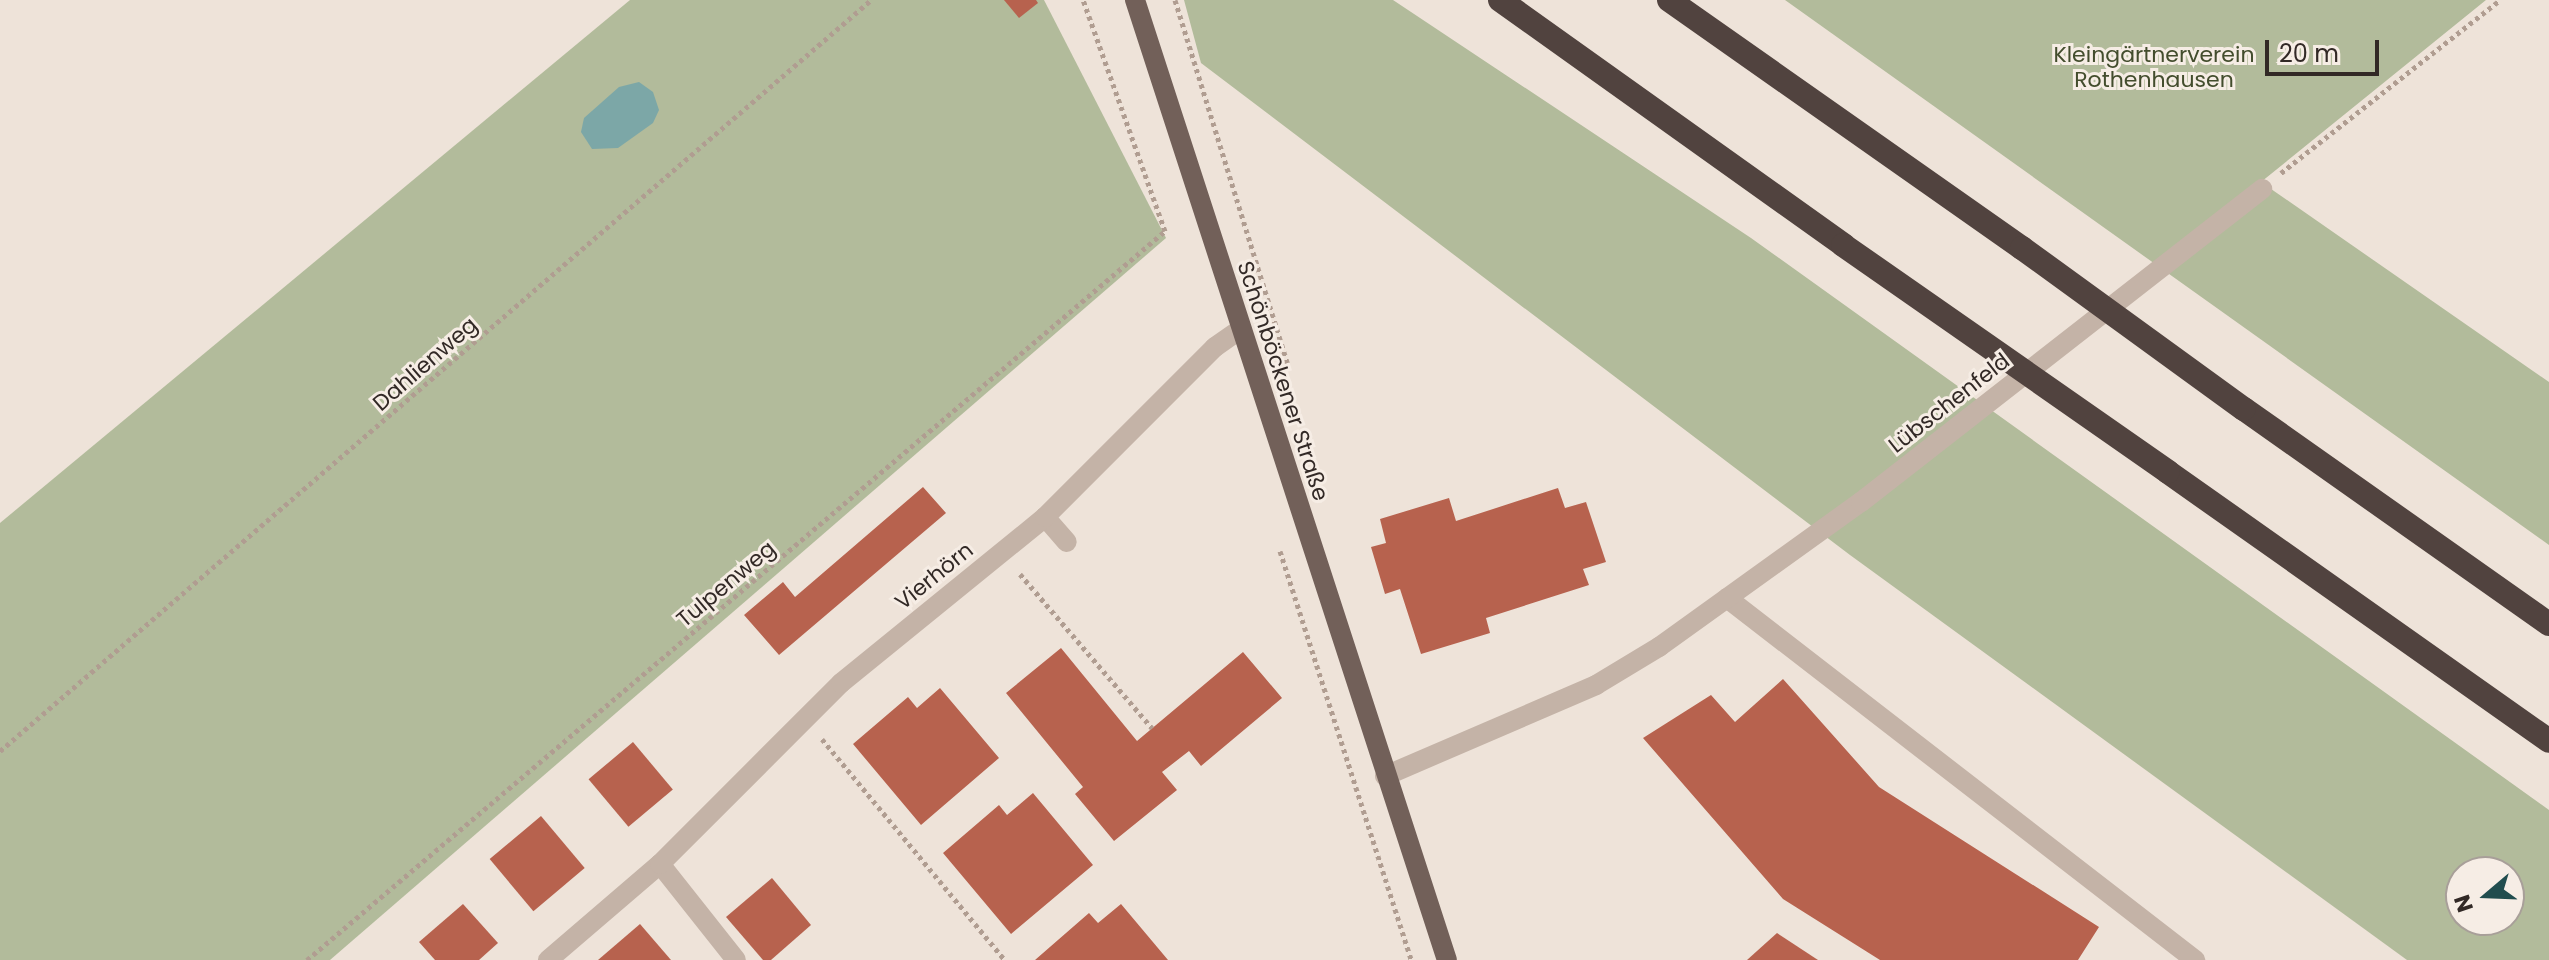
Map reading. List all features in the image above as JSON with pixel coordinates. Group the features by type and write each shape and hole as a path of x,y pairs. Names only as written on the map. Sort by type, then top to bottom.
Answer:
{"highway":[{"path":"1500,0 2549,741"},
{"path":"1669,0 2549,624"}],"main road":[{"name":"Schönböckener Straße","path":"1135,0 1447,960"}],"street":[{"name":"Lübschenfeld","path":"1385,776 1596,685 1727,598 1861,502 2262,189"},
{"name":"Vierhörn","path":"548,960 660,864 806,718 1045,517 1215,347 1241,329"},
{"path":"1045,517 1067,542"},
{"path":"1727,598 2195,960"},
{"path":"660,864 736,960"}],"path":[{"name":"Dahlienweg","path":"0,751 871,0"},
{"name":"Tulpenweg","path":"307,960 1165,231 1083,0"},
{"path":"2262,189 2500,0"},
{"path":"1001,552 1152,728"},
{"path":"806,718 1005,960"}],"green space":[{"path":"630,0 1044,0 1166,238 330,960 0,960 0,523"},
{"path":"1184,0 1393,0 1751,238 2549,810 2549,960 2407,960 1850,555 1201,63"},
{"name":"Kleingärtnerverein Rothenhausen","path":"1785,0 2486,0 2261,182 2549,382 2549,545"}],"water":[{"path":"639,82 653,92 659,110 653,123 618,148 592,149 581,132 584,118 619,87"}],"building":[{"path":"1004,0 1036,0 1038,3 1019,18"},
{"path":"923,487 946,513 779,655 744,615 783,582 795,597"},
{"path":"1558,488 1565,508 1586,502 1606,562 1583,569 1589,585 1486,618 1490,633 1421,654 1400,589 1385,594 1371,547 1386,543 1380,519 1449,498 1456,521"},
{"path":"1061,648 1137,741 1243,652 1282,698 1201,766 1189,751 1162,772 1177,790 1114,841 1075,794 1083,787 1006,693"},
{"path":"1783,679 1879,787 2099,927 2078,960 1880,960 1783,899 1643,738 1711,695 1735,722"},
{"path":"940,688 999,758 921,825 853,744 908,697 917,708"},
{"path":"633,742 673,789 628,827 589,779"},
{"path":"1033,793 1093,865 1011,934 943,853 999,805 1007,815"},
{"path":"541,816 585,868 533,911 490,859"},
{"path":"772,878 811,925 771,960 763,960 726,917"},
{"path":"463,904 498,943 479,960 435,960 419,942"},
{"path":"1121,904 1168,960 1035,960 1089,913 1098,923"},
{"path":"640,924 671,960 598,960"},
{"path":"1777,933 1818,960 1747,960"}]}
